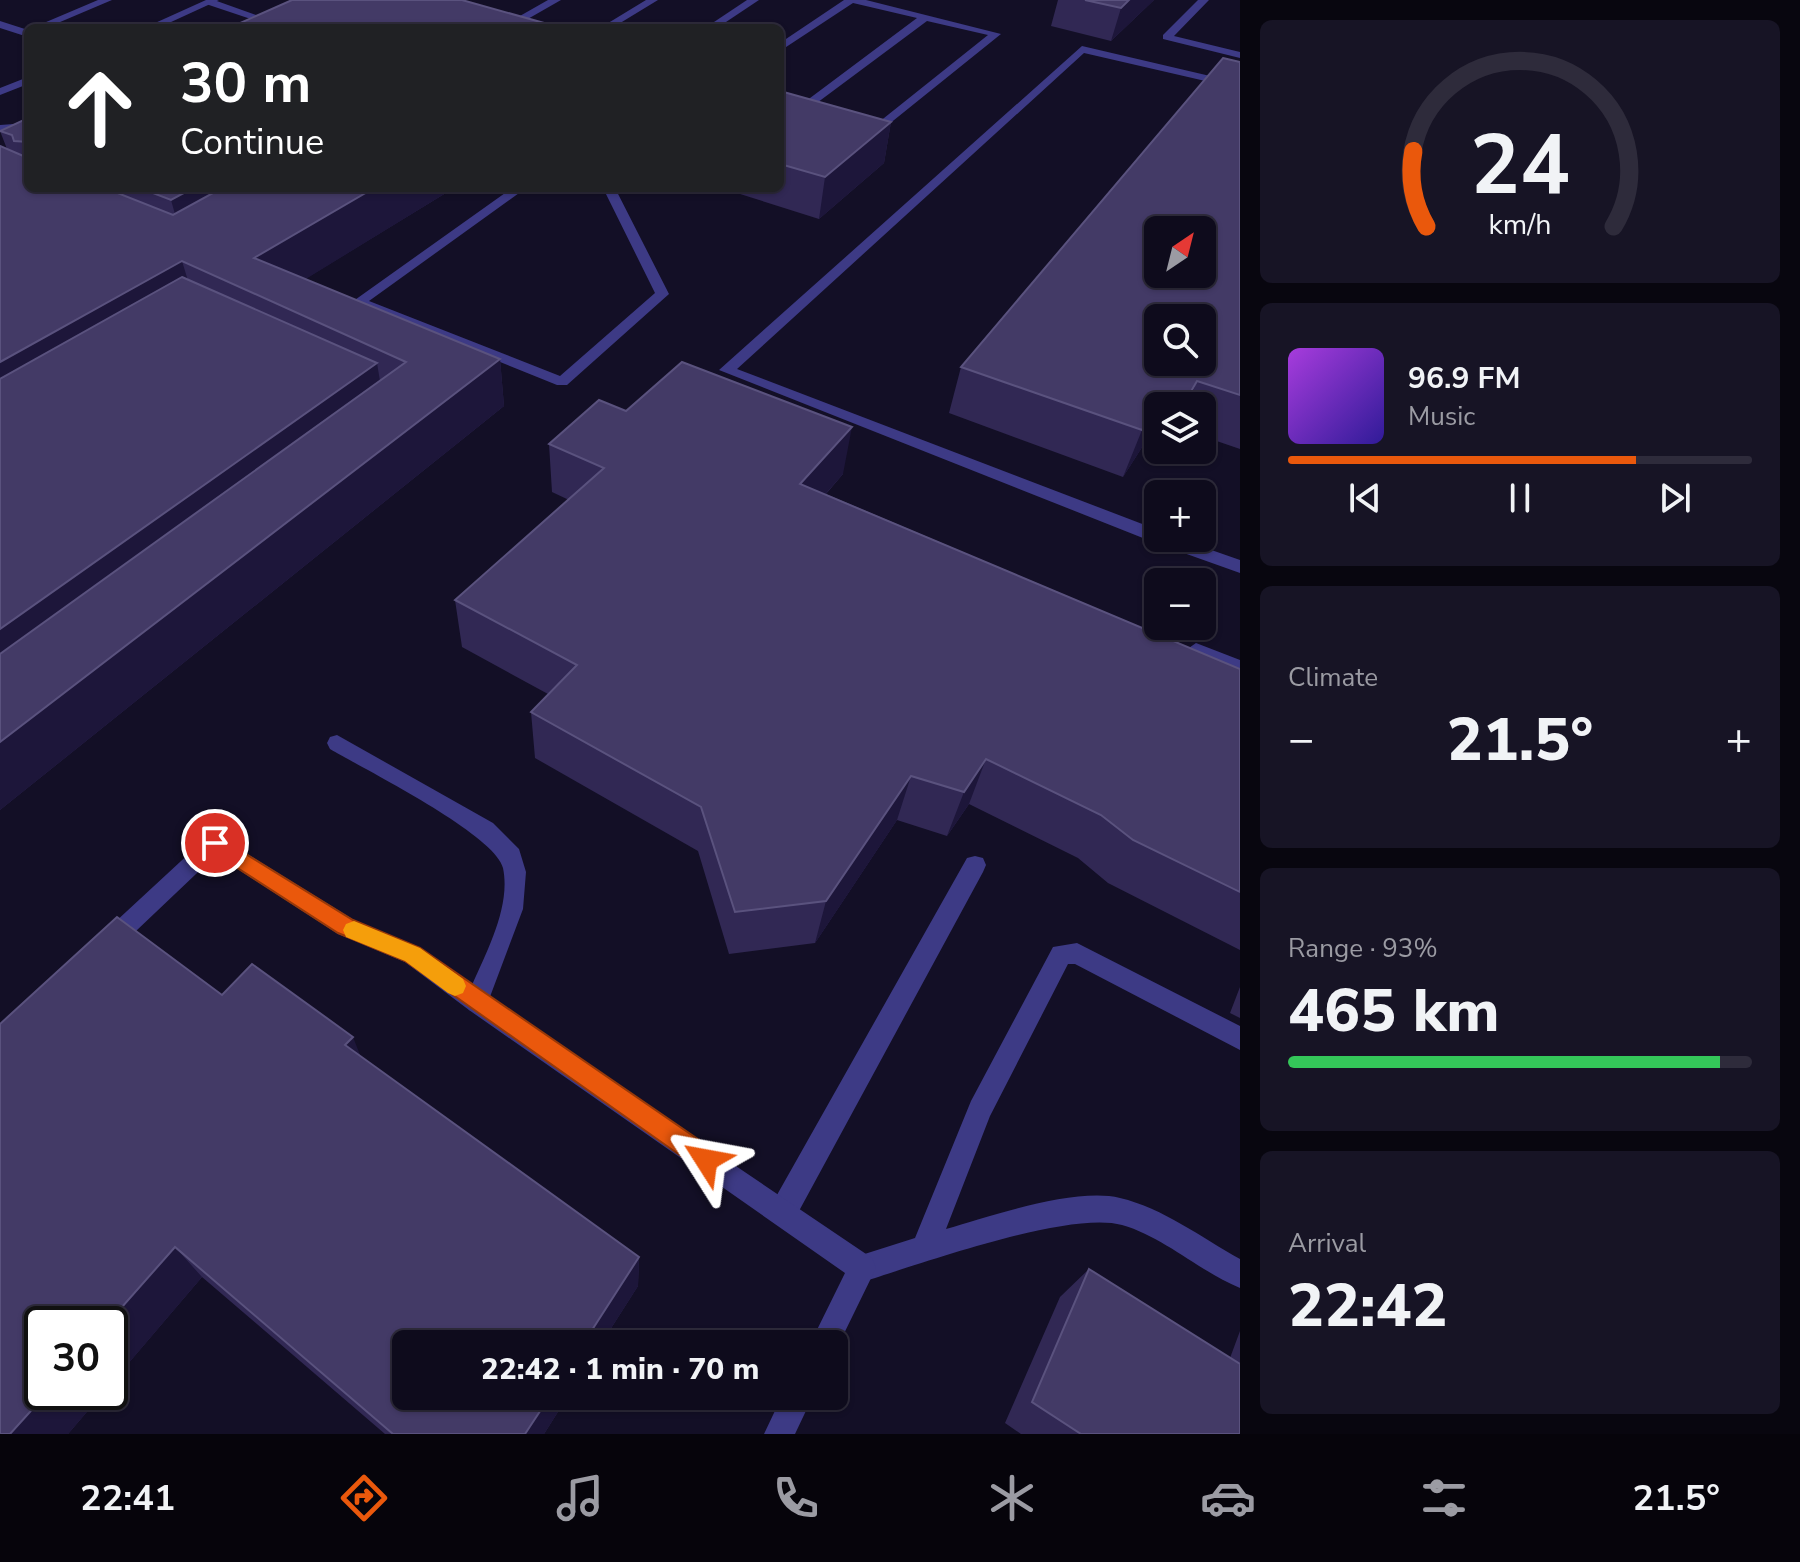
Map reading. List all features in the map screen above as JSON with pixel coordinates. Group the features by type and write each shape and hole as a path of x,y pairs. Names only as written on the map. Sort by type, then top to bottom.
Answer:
{"street":[{"path":"47,24 107,0"},
{"path":"511,24 556,0"},
{"path":"612,24 653,0"},
{"path":"716,24 754,0"},
{"path":"784,45 852,0 996,34 867,137 852,133"},
{"path":"1204,0 1167,37 1240,55"},
{"path":"158,24 212,1 279,24"},
{"path":"793,116 925,17"},
{"path":"270,24 274,22"},
{"path":"0,24 24,32"},
{"path":"1144,532 727,370 1082,49 1240,86"},
{"path":"0,92 24,82"},
{"path":"784,113 807,120"},
{"path":"1,129 24,127"},
{"path":"514,192 359,302 562,382 662,294 611,192"},
{"path":"1198,552 1240,567"},
{"path":"1183,645 1240,668"},
{"path":"337,743 485,829 502,843 512,858 517,880 512,906 477,1002"},
{"path":"88,962 215,843 346,927 413,955 862,1268"},
{"path":"783,1212 975,865"},
{"path":"924,1250 980,1110 1061,954 1077,953 1240,1039"},
{"path":"831,1330 862,1268 1086,1209 1118,1210 1240,1274"},
{"path":"779,1434 791,1410"}],"building":[{"path":"292,0 462,0 548,24 238,24"},
{"path":"1085,0 1129,0 1121,8"},
{"path":"1223,58 1240,62 1240,395 1197,381 1191,392 1144,392 1142,430 961,367"},
{"path":"784,92 891,122 825,177 784,165"},
{"path":"24,120 24,142 14,141 12,135 0,131"},
{"path":"0,146 24,156 24,192 115,192 173,215 215,192 367,192 254,258 500,359 0,742 0,654 406,362 182,261 0,362"},
{"path":"150,192 186,192 171,200"},
{"path":"182,277 377,363 0,629 0,379"},
{"path":"682,362 852,427 800,484 1144,629 1144,640 1171,640 1240,669 1240,892 1133,840 1101,815 986,759 964,792 911,776 826,901 735,912 701,807 531,712 577,665 455,600 604,468 549,444 599,400 626,411"},
{"path":"117,917 222,995 252,964 353,1037 345,1045 639,1257 592,1330 392,1330 392,1410 541,1410 525,1434 393,1434 175,1247 123,1306 24,1306 24,1410 32,1410 10,1434 0,1434 0,1024"},
{"path":"1089,1269 1240,1364 1240,1434 1081,1434 1032,1402"}],"slow traffic":[{"path":"354,930 413,955 455,986"}],"route":[{"path":"215,843 346,927 413,955 706,1160"}]}
